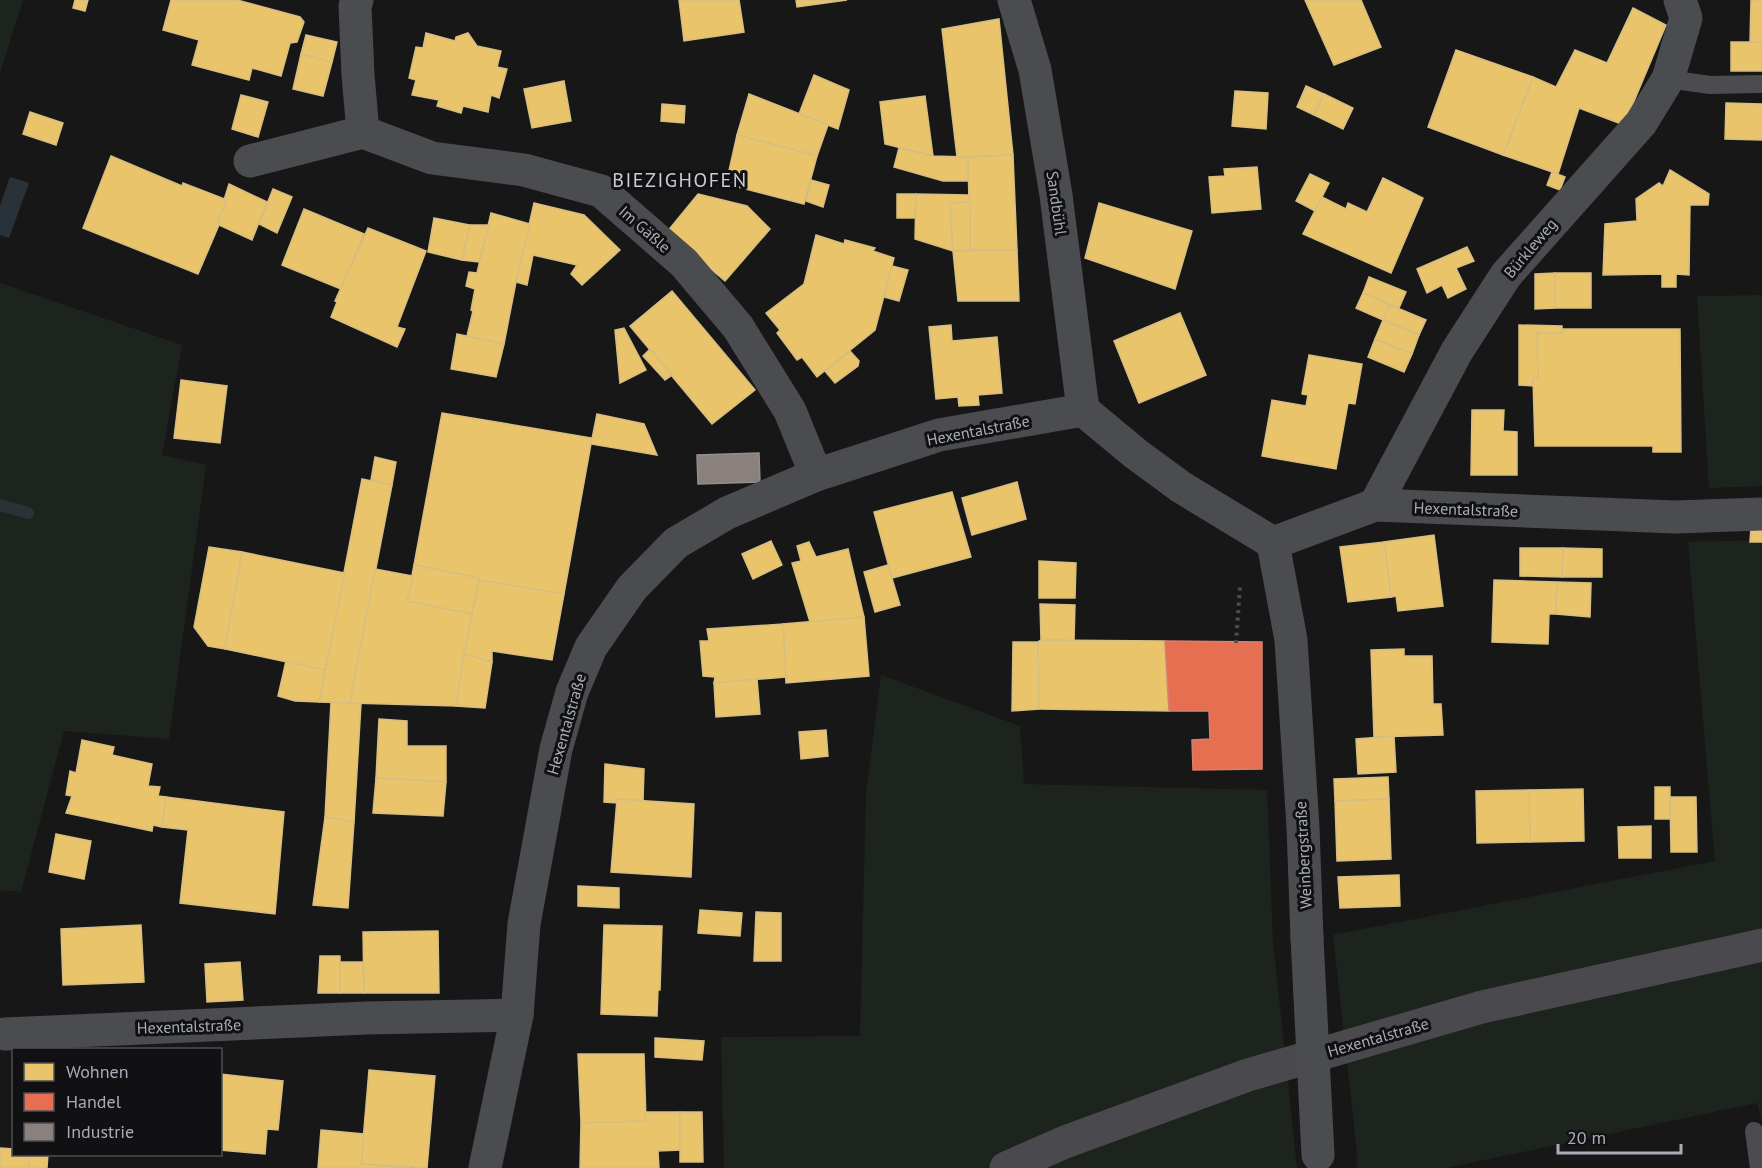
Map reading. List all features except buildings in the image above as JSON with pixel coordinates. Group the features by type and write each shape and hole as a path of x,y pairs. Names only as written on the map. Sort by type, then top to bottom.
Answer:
{"main road":[{"name":"Hexentalstraße","path":"1006,1168 1065,1142 1248,1074 1482,1007 1762,945"}],"street":[{"path":"250,161 363,132 358,75 355,6 357,0"},
{"name":"Sandbühl","path":"1014,0 1035,70 1056,195 1083,410"},
{"name":"Bürkleweg","path":"1375,505 1457,351 1506,274 1641,123 1668,79 1686,18 1680,0"},
{"name":"Im Gäßle","path":"363,132 432,158 524,170 601,192 684,263 738,327 790,411 816,475"},
{"path":"1083,410 1136,454 1181,487 1273,543"},
{"name":"Hexentalstraße","path":"485,1168 517,1015 524,924 556,749 572,692 591,647 632,588 676,543 726,513 816,475 939,435 1083,410"},
{"name":"Hexentalstraße","path":"1273,543 1375,505 1675,517 1762,514"},
{"name":"Weinbergstraße","path":"1273,543 1291,640 1303,827 1318,1162"},
{"name":"Hexentalstraße","path":"5,1034 367,1018 517,1015"}],"lane":[{"path":"1668,79 1710,85 1762,84"},
{"path":"1754,1131 1759,1168"}],"path":[{"path":"1236,643 1241,583"}],"shaded area":[{"path":"0,0 23,0 0,73"},
{"path":"10,177 29,183 9,238 0,235 0,206"},
{"path":"0,283 182,345 162,455 206,465 169,739 64,731 21,892 0,890"},
{"path":"1762,295 1762,486 1709,488 1697,296"},
{"path":"1762,540 1762,1123 1757,1103 1446,1168 1357,1168 1333,935 1715,861 1688,542"},
{"path":"881,675 1020,726 1024,784 1267,790 1273,941 1297,1168 724,1168 721,1037 860,1036 866,794"}],"waterway":[{"path":"0,505 28,513"}],"district":[{"name":"BIEZIGHOFEN","path":"680,180"}]}
